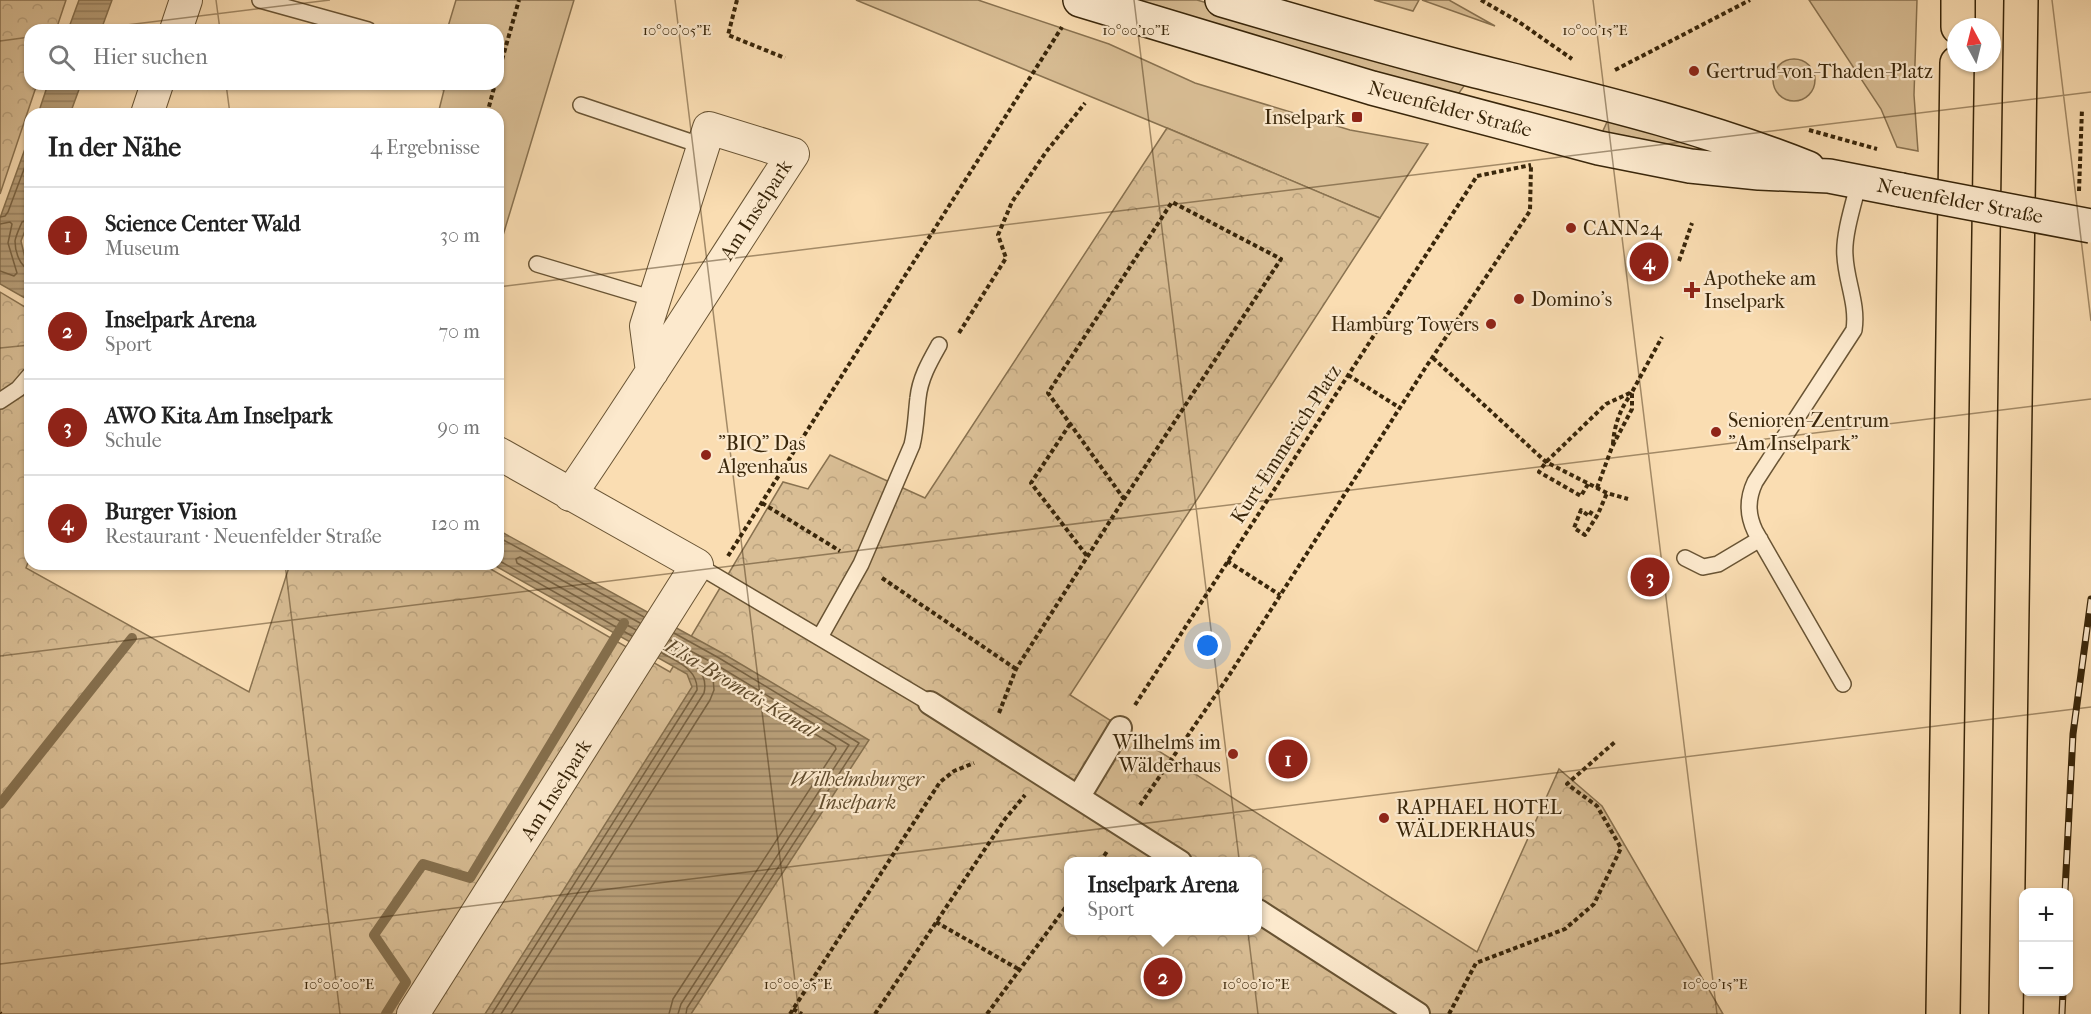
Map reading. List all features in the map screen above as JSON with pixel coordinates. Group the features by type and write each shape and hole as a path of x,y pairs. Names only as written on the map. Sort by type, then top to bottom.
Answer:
{"highway":[{"path":"1958,0 1958,18"},
{"path":"2006,1014 2021,0"},
{"path":"1943,1014 1957,72"}],"main road":[{"name":"Neuenfelder Straße","path":"1080,0 1372,88 1590,146 1690,166 1844,179 2091,226"},
{"name":"Neuenfelder Straße","path":"1222,0 1371,44 1694,127 1844,179"}],"street":[{"path":"178,24 186,0"},
{"path":"149,108 155,90"},
{"name":"Am Inselpark","path":"570,495 793,154 710,128 703,146"},
{"path":"652,372 646,326 703,146"},
{"path":"504,456 706,571"},
{"name":"Am Inselpark","path":"413,1014 678,594 706,571"},
{"path":"930,703 1174,857"},
{"path":"1078,796 1120,729"},
{"path":"1262,914 1418,1014"}],"lane":[{"path":"261,0 347,24"},
{"path":"581,105 703,146"},
{"path":"1843,684 1760,539 1749,516 1748,503 1752,489 1854,330 1855,311 1847,278 1844,251 1844,179"},
{"path":"537,264 654,299"},
{"path":"820,637 861,564 912,445 923,375 939,345"},
{"path":"0,401 24,382"},
{"path":"1685,558 1703,567 1718,564 1760,539"},
{"path":"706,571 930,703"}],"path":[{"path":"504,53 519,0"},
{"path":"737,0 728,35 785,58"},
{"path":"1481,0 1519,22 1573,59"},
{"path":"1610,73 1750,0"},
{"path":"706,571 762,503 1060,29"},
{"path":"489,108 493,90"},
{"path":"939,345 957,336 1006,258 998,235 1012,202 1046,152 1085,103"},
{"path":"2079,191 2082,109"},
{"path":"1126,826 1228,677 1400,408 1530,211 1531,166"},
{"name":"Kurt-Emmerich-Platz","path":"1120,729 1477,176"},
{"path":"989,739 1016,669 1281,259 1172,202 1048,393 1124,499"},
{"path":"1679,261 1692,223"},
{"path":"1612,447 1613,434 1623,404 1662,337"},
{"path":"1433,358 1545,462 1588,484 1628,499"},
{"path":"1348,375 1400,408"},
{"path":"1597,488 1612,447 1632,409 1632,392"},
{"path":"1588,484 1581,496 1539,472 1545,462 1606,404 1632,392"},
{"path":"1070,424 1031,483 1087,556"},
{"path":"1592,511 1589,516 1581,510 1574,528 1586,535 1607,492"},
{"path":"762,503 861,564 1016,669"},
{"path":"1227,561 1280,595"},
{"path":"1449,1014 1476,963 1565,929 1594,904 1621,848 1597,806 1568,784 1616,741"},
{"path":"790,1014 940,782 954,771 1008,751"},
{"path":"875,1014 1005,819 1043,773"},
{"path":"987,1014 1064,910"},
{"path":"936,922 1020,970"},
{"path":"794,1009 802,1014"}],"green space":[{"path":"0,0 66,0 58,24 24,24 24,90 35,90 29,108 24,108 24,123 0,194"},
{"path":"456,0 574,0 504,232 504,108 440,108 444,90 504,90 504,24 449,24"},
{"path":"856,0 978,0 1109,44 1195,83 1350,130 1428,144 1380,218"},
{"path":"1116,0 1197,0 1469,79 1454,100"},
{"path":"1374,0 1419,0 1413,11"},
{"path":"1422,0 1449,0 1495,26"},
{"path":"1809,0 1917,0 1914,95 1918,151 1897,147 1881,109"},
{"path":"1794,59 1809,65 1815,80 1809,95 1794,101 1779,95 1773,80 1779,65"},
{"path":"1616,116 1751,162 1601,135 1607,122"},
{"name":"Wilhelmsburger Inselpark","path":"1167,128 1380,218 1070,695 1477,952 1559,769 1602,806 1723,1014 0,1014 0,292 24,306 24,570 30,570 249,692 288,570 492,570 670,672 783,482 808,489 830,455 925,498"}],"water":[{"path":"79,0 112,0 103,24 70,24"},
{"path":"46,90 79,90 72,108 40,108"},
{"path":"24,152 24,233 21,241 24,254 24,298 0,284 0,218"},
{"name":"Elsa-Bromeis-Kanal","path":"504,533 722,653 869,740 691,1014 485,1014 692,687 687,674 503,570"}],"waterway":[{"path":"386,1014 406,982 374,935 423,864 470,878 624,623"},
{"path":"0,804 132,638"}],"railway":[{"path":"2065,888 2073,734 2091,599"},
{"path":"2062,1014 2063,996"}],"place":[{"name":"Gertrud-von-Thaden-Platz","path":"1694,71"},
{"name":"Inselpark","path":"1357,117"},
{"name":"CANN24","path":"1571,228"},
{"name":"Burger Vision","path":"1649,262"},
{"name":"Apotheke am Inselpark","path":"1692,290"},
{"name":"Domino's","path":"1519,299"},
{"name":"Hamburg Towers","path":"1491,324"},
{"name":"Senioren-Zentrum \"Am Inselpark\"","path":"1716,432"},
{"name":"\"BIQ\" Das Algenhaus","path":"706,455"},
{"name":"AWO Kita Am Inselpark","path":"1650,577"},
{"name":"Wilhelms im Wälderhaus","path":"1233,754"},
{"name":"Science Center Wald","path":"1288,759"},
{"name":"RAPHAEL HOTEL WÄLDERHAUS","path":"1384,818"},
{"name":"Inselpark Arena","path":"1163,977"}]}
